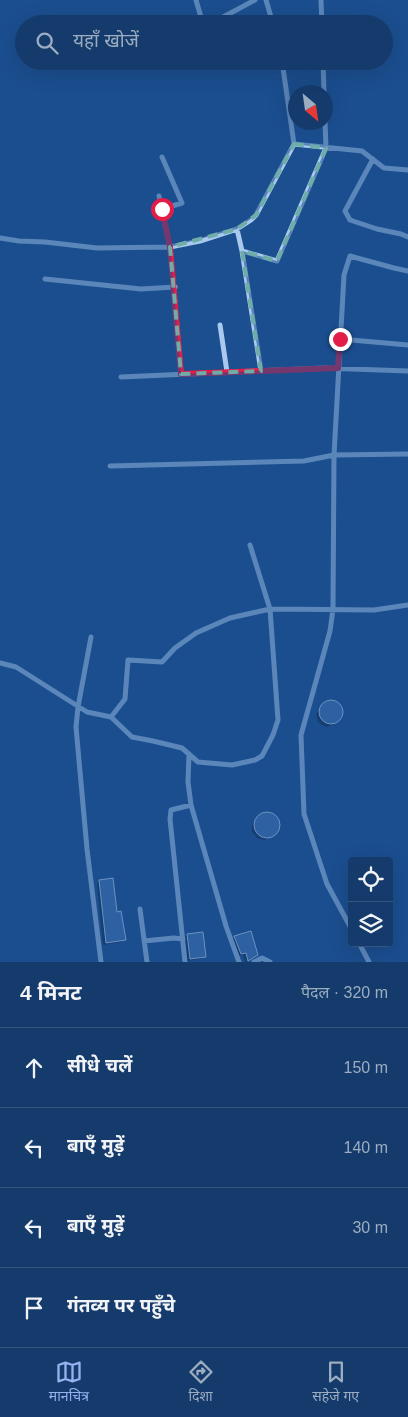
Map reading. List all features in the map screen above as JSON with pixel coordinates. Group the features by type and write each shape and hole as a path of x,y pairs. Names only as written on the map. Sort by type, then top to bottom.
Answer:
{"street":[{"path":"196,0 200,15"},
{"path":"227,15 255,0"},
{"path":"266,0 270,15"},
{"path":"321,1 322,15"},
{"path":"0,238 98,248 170,247 200,241 237,229 256,215 294,144 283,70"},
{"path":"323,70 324,85"},
{"path":"242,251 277,261 326,148 325,130"},
{"path":"294,144 362,151 384,168 408,170"},
{"path":"162,157 182,203 162,209"},
{"path":"373,159 345,211 350,220 408,236"},
{"path":"159,196 170,247 175,287 181,374"},
{"path":"237,229 262,370"},
{"path":"348,923 327,884 304,814 301,735 330,631 333,609 334,454 344,275 350,256 408,271"},
{"path":"45,279 141,289 175,287"},
{"path":"220,325 227,372"},
{"path":"340,339 408,345"},
{"path":"121,376 338,368 408,371"},
{"path":"110,466 304,462 334,454 408,454"},
{"path":"0,663 16,667 87,712 111,717 132,738 153,740 182,748 198,762 232,765 255,760 262,756 273,735 278,720 270,609 250,545"},
{"path":"111,717 125,699 128,660 162,662 176,648 196,633 230,618 270,609 374,610 408,605"},
{"path":"91,636 76,727 86,848 102,962"},
{"path":"189,754 188,782 191,805 226,926 239,962"},
{"path":"185,962 170,819 171,810 191,805"},
{"path":"140,909 147,962"},
{"path":"144,941 183,938"},
{"path":"361,947 369,962"},
{"path":"254,962 262,958 270,962"}],"highlighted area":[{"path":"294,144 326,148 277,261 242,251 261,371 181,374 170,247 237,229 256,215"}],"building":[{"path":"331,700 340,703 343,712 340,721 331,724 322,721 319,712 322,703"},
{"path":"267,812 276,816 280,825 276,834 267,838 258,834 254,825 258,816"},
{"path":"113,878 117,912 121,911 126,940 106,943 99,880"},
{"path":"251,931 258,955 248,961 246,953 241,954 234,936"},
{"path":"203,932 206,957 190,959 187,934"}],"route":[{"path":"162,209 170,247 175,287 181,374 338,368 340,339"}]}
